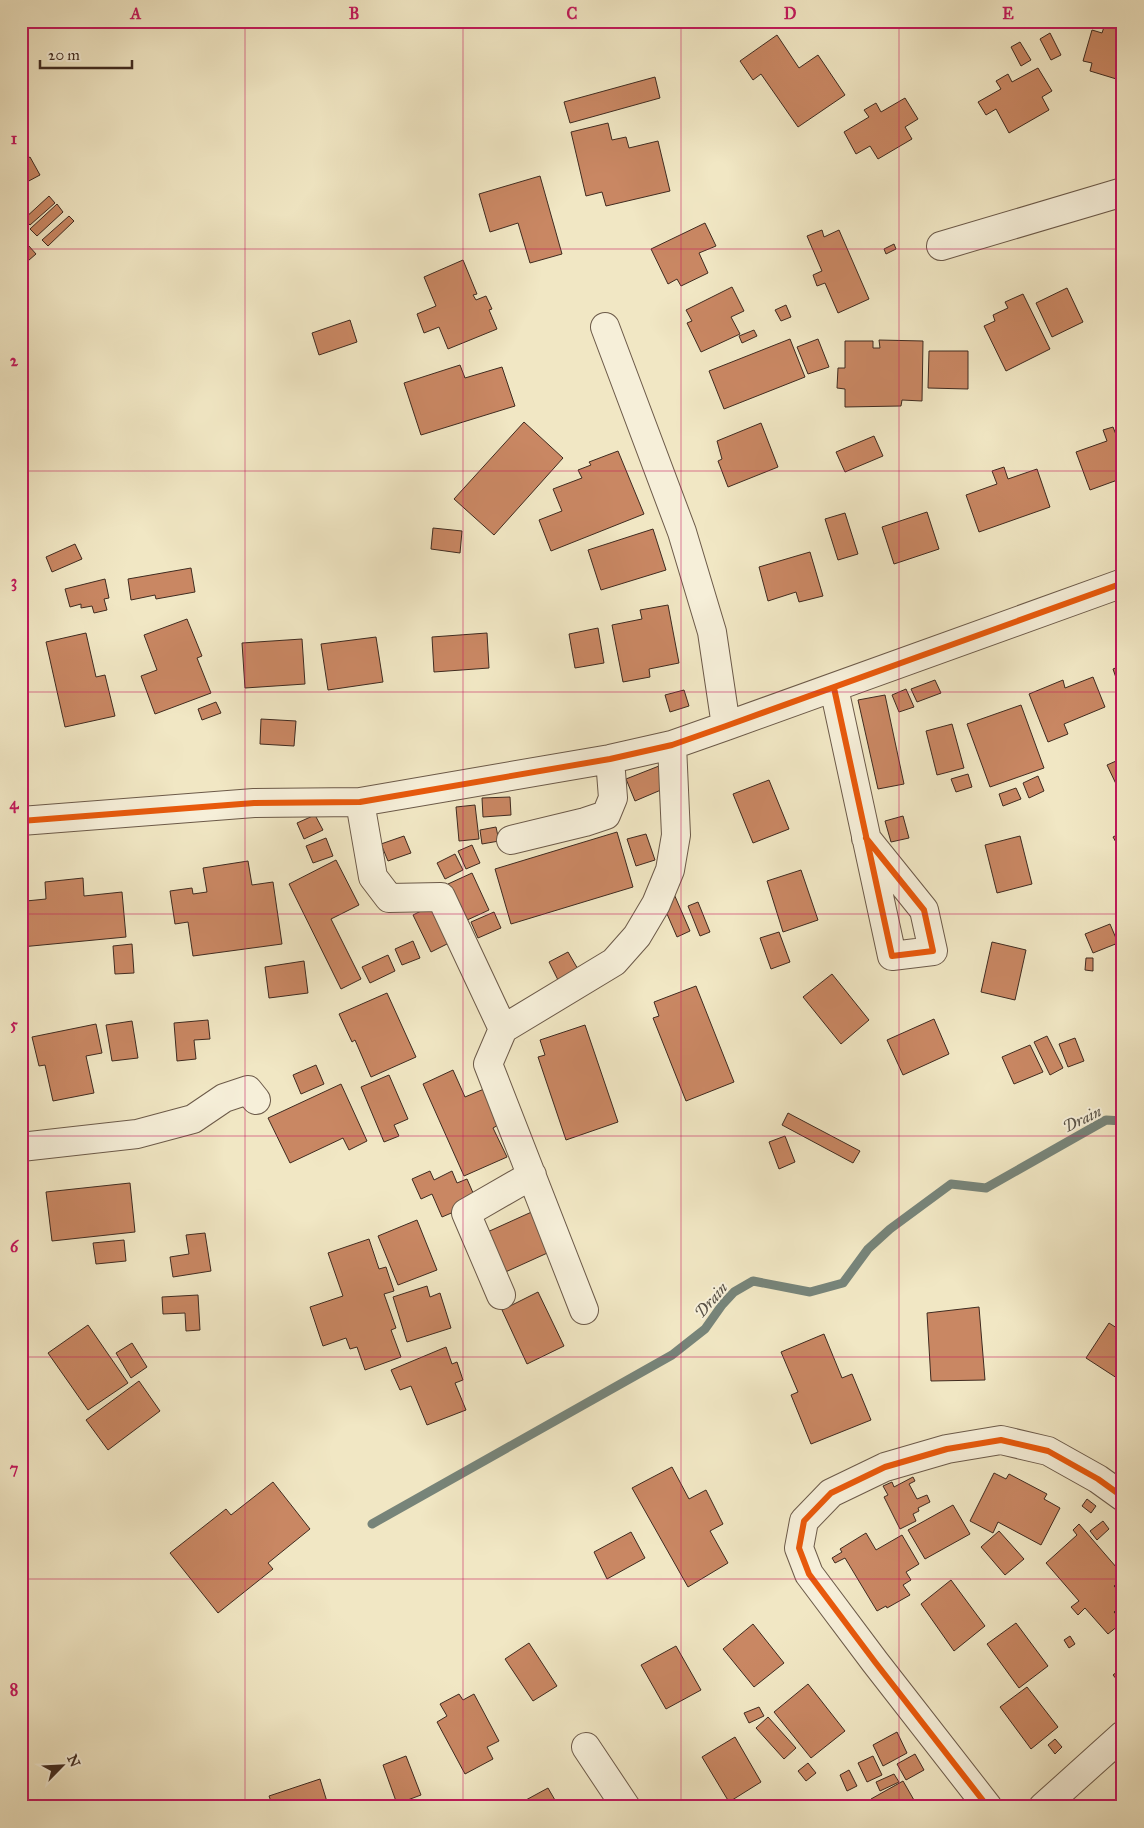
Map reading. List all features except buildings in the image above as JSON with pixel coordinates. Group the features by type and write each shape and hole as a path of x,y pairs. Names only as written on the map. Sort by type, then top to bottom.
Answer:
{"street":[{"path":"941,246 1123,192"},
{"path":"605,327 682,532 712,632 726,726"},
{"path":"21,821 254,803 360,802 610,759 672,745 1123,583"},
{"path":"834,688 866,838"},
{"path":"584,1310 488,1064 503,1029 614,962 637,936 656,904 670,870 676,835 672,745"},
{"path":"511,840 606,815 612,798 610,759"},
{"path":"360,802 373,877 390,898 441,897 503,1029"},
{"path":"21,1147 137,1134 194,1119 224,1098 248,1090 256,1100"},
{"path":"501,1296 466,1213 532,1176"},
{"path":"988,1807 809,1574 799,1548 804,1521 831,1493 885,1467 947,1448 1001,1440 1048,1451 1098,1479 1123,1497"},
{"path":"1044,1807 1123,1735"},
{"path":"586,1747 626,1807"}],"waterway":[{"name":"Drain","path":"372,1524 672,1355 705,1329 734,1292 753,1281 810,1292 843,1283 868,1249 890,1229 951,1184 986,1188 1106,1120 1123,1121"}],"cycle path":[{"path":"21,821 254,803 360,802 610,759 672,745 1123,583"},
{"path":"834,688 892,956 933,951 924,910 866,838"},
{"path":"988,1807 809,1574 799,1548 804,1521 831,1493 885,1467 947,1449 1001,1440 1048,1451 1098,1479 1123,1497"}]}
